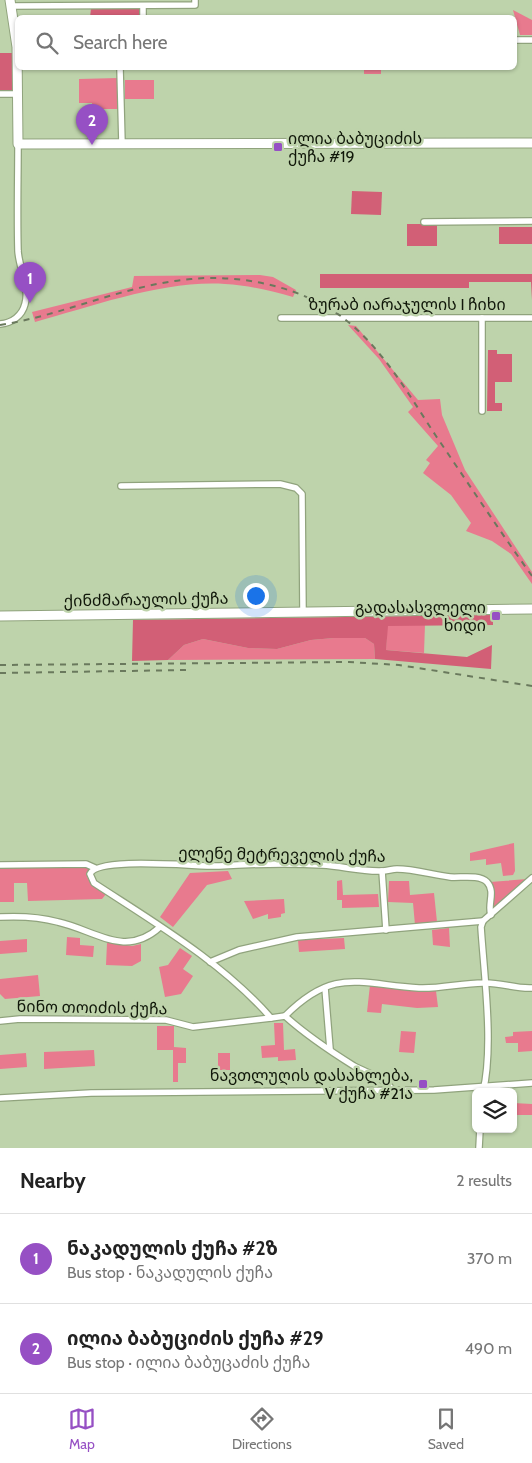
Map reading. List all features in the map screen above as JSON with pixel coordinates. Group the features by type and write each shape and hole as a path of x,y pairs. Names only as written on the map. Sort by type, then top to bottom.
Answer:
{"street":[{"path":"15,32 11,3 143,6 195,5 195,0"},
{"path":"143,6 143,15"},
{"path":"517,40 532,40"},
{"path":"0,324 14,320 23,310 26,296 18,251 18,70"},
{"path":"120,70 122,144"},
{"path":"0,94 18,94"},
{"path":"18,144 532,143"},
{"path":"424,222 532,221"},
{"name":"ზურაბ იარაჯულის I ჩიხი","path":"281,318 532,318"},
{"path":"482,318 482,411"},
{"path":"121,486 280,484 296,488 302,494 303,612"},
{"name":"ქინძმარაულის ქუჩა","path":"0,616 532,609"},
{"name":"ელენე მეტრეველის ქუჩა","path":"0,865 86,864 95,868 124,864 204,867 257,864 321,865 382,871 398,869 483,879 490,888 489,906 491,915"},
{"path":"95,868 90,874 94,882 210,962 271,1018"},
{"path":"382,871 386,930"},
{"path":"532,878 483,921 480,927 487,1028 483,1088 532,1083"},
{"path":"0,917 35,918 59,922 102,939 126,942 139,940 151,935 160,927"},
{"path":"210,962 239,950 297,937 483,921"},
{"path":"393,1090 377,1075 356,1067 304,1032 285,1016 300,1001 324,988 351,980 420,988 485,982 512,988 532,988"},
{"path":"324,988 330,1049"},
{"name":"ნინო თოიძის ქუჩა","path":"0,1021 20,1019 166,1020 193,1027 285,1016"},
{"path":"0,1098 91,1093 472,1088"},
{"path":"479,1148 480,1133"}],"shaded area":[{"path":"91,8 141,8 141,15 90,15"},
{"path":"513,10 532,20 532,35 520,35 517,15 514,15"},
{"path":"0,53 12,53 13,91 0,91"},
{"path":"364,70 381,70 381,74 364,74"},
{"path":"118,78 118,109 92,109 92,103 79,103 79,79"},
{"path":"125,80 154,80 154,99 125,99"},
{"path":"352,191 382,192 381,215 351,214"},
{"path":"407,224 437,224 437,246 407,246"},
{"path":"499,227 532,227 532,244 499,244"},
{"path":"320,274 532,274 532,300 531,282 469,282 469,288 320,288"},
{"path":"260,275 273,277 296,290 293,297 242,286 202,284 154,290 35,322 32,312 132,287 134,276"},
{"path":"348,325 356,326 418,400 440,399 442,415 465,470 532,572 532,584 511,554 492,541 466,531 471,523 451,495 423,473 430,463 426,460 438,446 408,412 413,407 379,359"},
{"path":"488,350 497,350 497,354 512,354 512,382 495,382 495,403 502,403 502,411 487,411"},
{"path":"493,615 493,625 388,626 386,650 467,657 492,645 491,669 375,659 374,644 365,638 311,640 277,649 248,648 203,639 184,645 168,660 132,661 133,620"},
{"path":"395,624 425,624 424,653 386,650 387,626"},
{"path":"365,638 374,644 375,659 168,660 184,645 203,639 248,648 277,649 311,640"},
{"path":"514,843 515,871 513,875 503,876 501,863 486,865 486,859 470,861 470,853"},
{"path":"86,866 89,869 87,877 91,884 106,894 102,899 28,901 27,883 14,883 14,902 0,902 0,868"},
{"path":"228,871 232,879 207,885 173,927 160,917 190,873"},
{"path":"527,879 493,909 491,908 494,897 490,882"},
{"path":"342,880 343,895 378,894 379,907 342,908 342,900 337,900 337,881"},
{"path":"389,881 409,881 410,895 434,893 437,922 415,925 413,903 388,902"},
{"path":"284,899 285,913 281,914 281,917 268,919 268,914 253,919 244,901"},
{"path":"449,928 450,947 433,945 432,930"},
{"path":"67,937 80,938 80,945 94,946 93,957 66,955"},
{"path":"344,938 345,949 299,952 298,940"},
{"path":"27,939 27,952 0,954 0,941"},
{"path":"112,942 132,946 141,944 141,961 132,966 106,965 107,943"},
{"path":"180,948 192,956 183,969 193,976 181,994 165,997 159,967 168,965"},
{"path":"38,975 40,996 5,999 0,994 0,979"},
{"path":"370,985 414,991 436,991 438,1007 417,1008 382,1004 381,1013 367,1012"},
{"path":"274,1023 283,1023 284,1050 295,1049 296,1060 278,1061 278,1057 262,1058 261,1046 275,1045"},
{"path":"157,1026 174,1026 174,1047 186,1048 186,1063 178,1063 178,1082 173,1082 173,1050 157,1050"},
{"path":"401,1031 416,1032 414,1053 399,1052"},
{"path":"532,1031 532,1051 518,1052 518,1043 506,1043 505,1037 513,1036 513,1032"},
{"path":"94,1050 95,1066 44,1069 44,1052"},
{"path":"26,1053 27,1067 0,1069 0,1055"},
{"path":"218,1053 230,1053 230,1070 218,1070"},
{"path":"517,1103 532,1104 532,1115 517,1115"}],"railway":[{"path":"0,325 47,314 142,287 191,279 210,278 250,281 290,290 308,298 342,317 370,342 394,372 532,576"},
{"path":"0,665 349,662 399,665 532,686"},
{"path":"0,673 187,670"}],"place":[{"name":"ილია ბაბუციძის ქუჩა #29","path":"92,145"},
{"name":"ილია ბაბუციძის ქუჩა #19","path":"278,147"},
{"name":"ნაკადულის ქუჩა #2ზ","path":"30,303"},
{"name":"გადასასვლელი ხიდი","path":"496,616"},
{"name":"ნავთლუღის დასახლება, V ქუჩა #21ა","path":"423,1084"}]}
